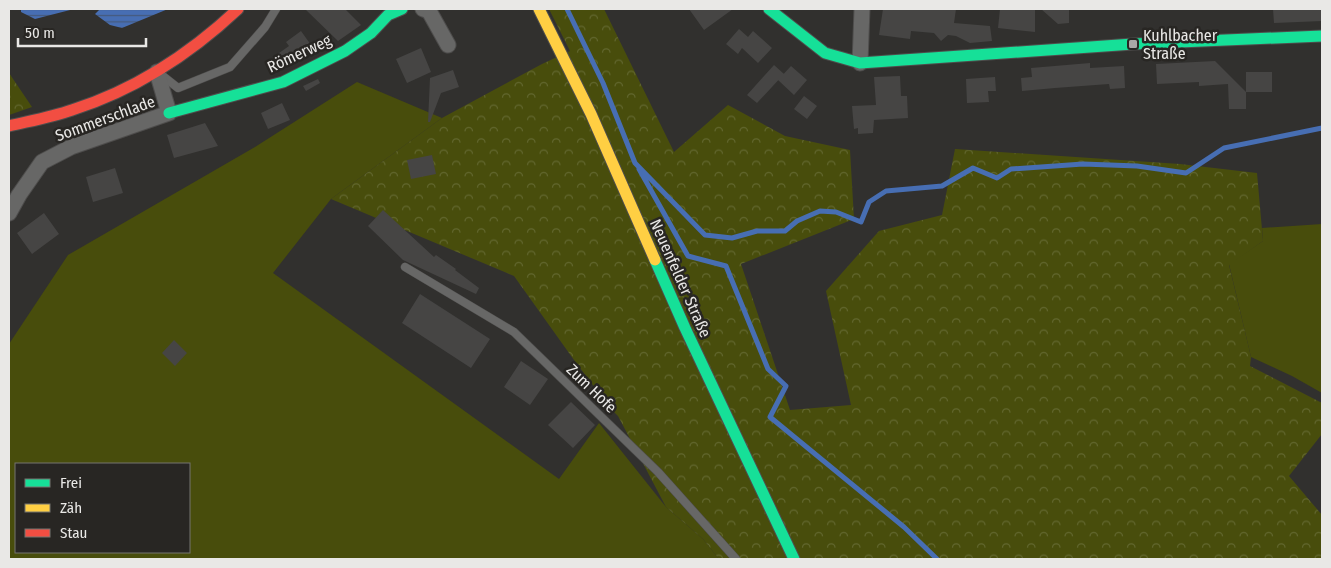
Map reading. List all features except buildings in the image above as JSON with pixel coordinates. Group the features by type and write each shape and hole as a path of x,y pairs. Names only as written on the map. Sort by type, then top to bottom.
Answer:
{"main road":[{"path":"9,126 72,110 116,93 157,72 198,43 238,9"},
{"name":"Römerweg","path":"169,113 283,82 345,51 371,33 388,15 402,9"},
{"name":"Neuenfelder Straße","path":"539,9 591,114 685,328 794,559"},
{"path":"769,9 825,53 860,63 1133,44 1322,36"}],"street":[{"path":"423,9 428,10 448,45"},
{"path":"860,63 862,9"},
{"name":"Sommerschlade","path":"9,213 42,162 71,147 169,113 157,72"}],"lane":[{"path":"157,72 178,88 230,67 265,27 276,9"},
{"name":"Zum Hofe","path":"405,267 514,332 658,472 736,559"}],"green space":[{"path":"549,9 604,9 674,152 728,105 785,136 850,150 854,219 741,264 790,410 851,405 826,291 879,231 942,215 955,149 1180,164 1257,173 1263,241 1229,265 1251,357 1250,366 1322,403 1322,434 1289,476 1322,515 1322,559 719,559 703,539 666,507 618,416 574,360 514,276 331,199 442,118 570,51"},
{"path":"9,73 32,107 9,115"},
{"path":"357,82 442,118 331,199 273,273 559,479 599,423 666,507 703,539 719,559 9,559 9,344 68,255 255,147"},
{"path":"1322,224 1322,393 1292,376 1251,357 1229,264 1263,241 1262,228"}],"water":[{"path":"21,9 74,9 35,19 21,12"},
{"path":"100,9 168,9 122,28 110,25 95,14"}],"waterway":[{"path":"567,9 603,83 635,163 705,235 732,238 757,231 785,231 797,221 820,211 836,212 861,222 869,202 886,191 942,186 973,168 997,178 1011,169 1083,164 1137,166 1186,173 1224,148 1322,128"},
{"path":"639,169 688,256 726,266 768,369 786,386 770,417 904,527 937,559"}],"traffic: fast":[{"path":"169,113 283,82 345,51 371,33 388,15 402,9"},
{"path":"769,9 825,53 860,63 1133,44 1322,36"},
{"path":"655,260 794,559"}],"traffic: slow":[{"path":"539,9 591,114 655,260"}],"traffic: jam":[{"path":"9,126 72,110 95,102 140,81 201,41 238,9"}],"place":[{"name":"Kuhlbacher Straße","path":"1133,44"}]}
